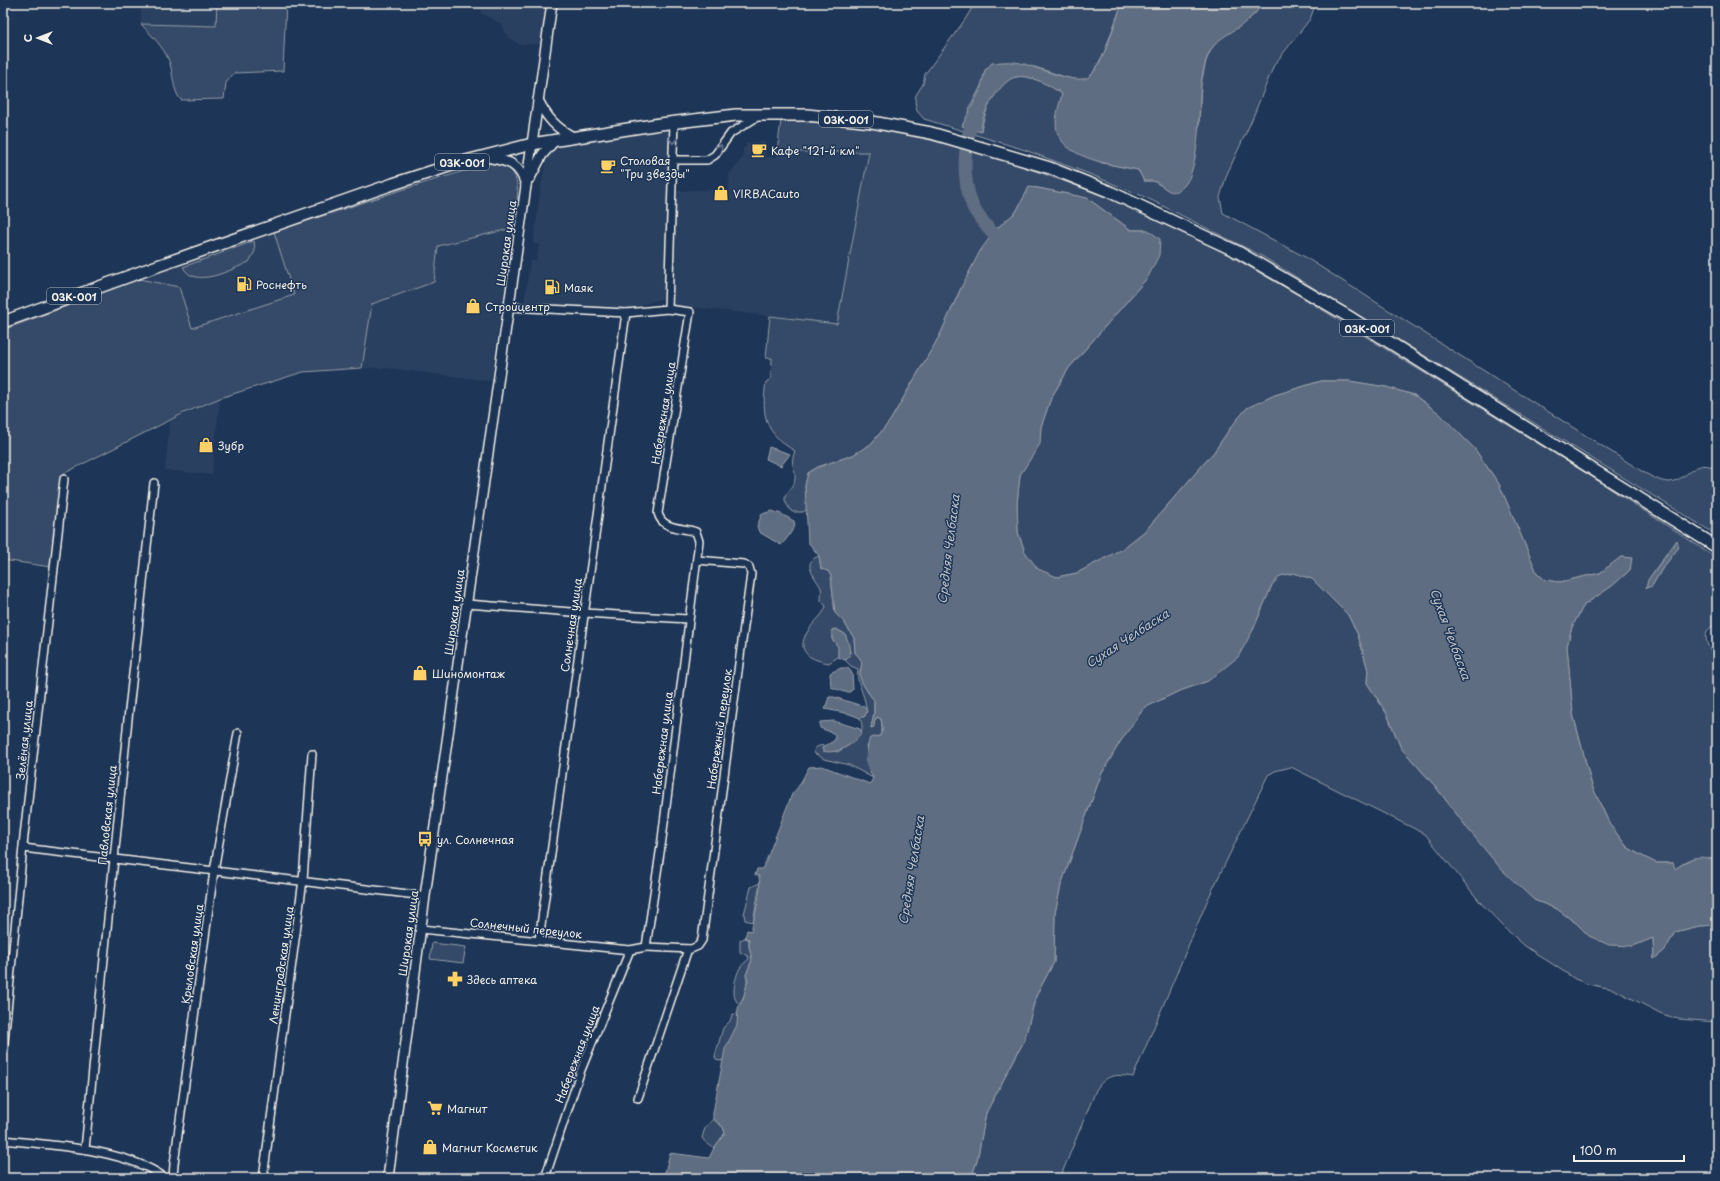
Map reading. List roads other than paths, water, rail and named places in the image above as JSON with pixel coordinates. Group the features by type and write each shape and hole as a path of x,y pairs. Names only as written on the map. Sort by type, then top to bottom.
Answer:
{"main road":[{"name":"03К-001","path":"3,322 346,200 458,163 532,144 674,122 736,115 807,115 872,122 932,133 994,150 1050,168 1108,191 1238,252 1346,315 1717,547"}],"street":[{"name":"Широкая улица","path":"388,1178 425,896 552,3"},
{"path":"538,100 550,121 556,127 573,137"},
{"path":"672,160 707,160 712,158 731,133 760,115"},
{"path":"509,307 626,312 668,309 674,122"},
{"path":"526,186 542,155 555,140"},
{"path":"484,157 504,160 516,167 520,172 526,186"},
{"name":"Набережная улица","path":"646,947 662,839 688,619 699,541 696,532 668,526 660,519 658,513 690,312 668,309"},
{"name":"Солнечная улица","path":"539,940 626,312"},
{"name":"Зелёная улица","path":"3,1052 23,848 64,479"},
{"name":"Павловская улица","path":"85,1149 154,484"},
{"name":"Набережный переулок","path":"688,949 698,946 702,940 751,574 749,567 744,564 697,560"},
{"path":"467,604 688,619"},
{"name":"Крыловская улица","path":"173,1178 214,871 238,733"},
{"name":"Ленинградская улица","path":"263,1178 303,880 312,754"},
{"path":"23,848 303,880 425,896"},
{"name":"Солнечный переулок","path":"421,929 630,950"},
{"path":"630,950 646,947 688,949 638,1098"},
{"name":"Набережная улица","path":"545,1178 582,1070 630,950"},
{"path":"3,1140 85,1149 139,1165 164,1178"}],"water":[{"path":"1122,3 1263,3 1246,22 1220,40 1212,48 1205,63 1201,84 1199,125 1195,159 1191,174 1185,185 1173,192 1167,190 1156,182 1144,181 1138,170 1094,160 1072,150 1063,143 1058,134 1056,124 1062,94 1046,84 1028,77 1016,77 1011,79 1001,88 985,114 981,132 962,126 980,90 985,70 992,63 1020,63 1067,78 1084,79 1090,76 1100,62 1104,53"},
{"name":"Сухая Челбаска","path":"1029,187 1087,198 1131,230 1148,230 1160,239 1159,255 1148,277 1069,368 1051,398 1041,427 1040,444 1020,475 1017,503 1018,532 1025,552 1038,569 1057,577 1077,573 1122,549 1145,531 1214,452 1231,427 1247,408 1275,395 1321,381 1349,381 1386,387 1414,395 1440,414 1474,448 1499,484 1537,573 1545,580 1560,582 1600,573 1621,557 1632,558 1630,570 1612,586 1584,605 1572,627 1567,646 1573,714 1592,786 1610,825 1627,847 1656,863 1673,863 1675,869 1692,859 1701,857 1711,859 1717,856 1717,925 1699,926 1675,932 1665,950 1654,959 1653,938 1633,946 1609,945 1589,936 1576,923 1557,909 1534,900 1501,869 1435,786 1401,748 1387,714 1367,683 1368,670 1358,635 1348,615 1312,579 1294,573 1280,576 1272,585 1253,630 1238,657 1208,681 1177,692 1144,708 1120,742 1101,775 1061,885 1055,913 1054,962 1036,996 1024,1041 986,1113 977,1161 971,1178 668,1178 664,1176 670,1153 709,1158 725,1133 723,1127 713,1119 713,1113 725,1049 737,1025 738,1008 743,999 748,980 746,975 752,960 749,939 745,938 747,930 751,931 759,897 759,876 755,875 757,869 762,869 766,861 792,794 800,784 809,767 822,766 870,784 873,778 866,760 870,738 880,736 883,729 881,719 877,717 875,719 874,727 871,728 874,713 874,700 860,678 862,664 855,653 854,638 844,622 835,613 831,576 828,571 821,569 819,556 808,542 805,486 808,473 818,467 853,455 871,444 890,421 940,335 961,288 980,251 996,229 1016,212"},
{"path":"769,447 790,454 781,466 766,459"},
{"path":"772,511 794,521 795,526 781,545 759,532 757,526 762,514"},
{"path":"1677,540 1679,547 1662,569 1652,586 1646,588 1648,580"},
{"path":"836,629 845,634 848,642 850,654 845,660 838,657 838,647 832,639 832,630"},
{"path":"841,668 848,668 852,673 853,689 850,692 844,692 831,687 830,673"},
{"path":"829,697 834,697 865,707 867,711 865,716 860,718 850,714 825,709"},
{"path":"834,721 860,729 862,732 855,741 845,748 828,752 823,751 822,748 835,740 835,737 833,733 820,728 820,722"}],"waterway":[{"name":"Средняя Челбаска","path":"976,113 968,135 966,147 965,172 969,196 976,212 1004,246"}],"place":[{"name":"Кафе \"121-й км\"","path":"759,150"},
{"name":"Столовая \"Три звезды\"","path":"608,166"},
{"name":"VIRBACauto","path":"721,193"},
{"name":"Роснефть","path":"244,284"},
{"name":"Маяк","path":"552,287"},
{"name":"Стройцентр","path":"473,306"},
{"name":"Зубр","path":"206,445"},
{"name":"Шиномонтаж","path":"420,673"},
{"name":"ул. Солнечная","path":"425,839"},
{"name":"Здесь аптека","path":"455,979"},
{"name":"Магнит","path":"435,1108"},
{"name":"Магнит Косметик","path":"430,1147"}]}
